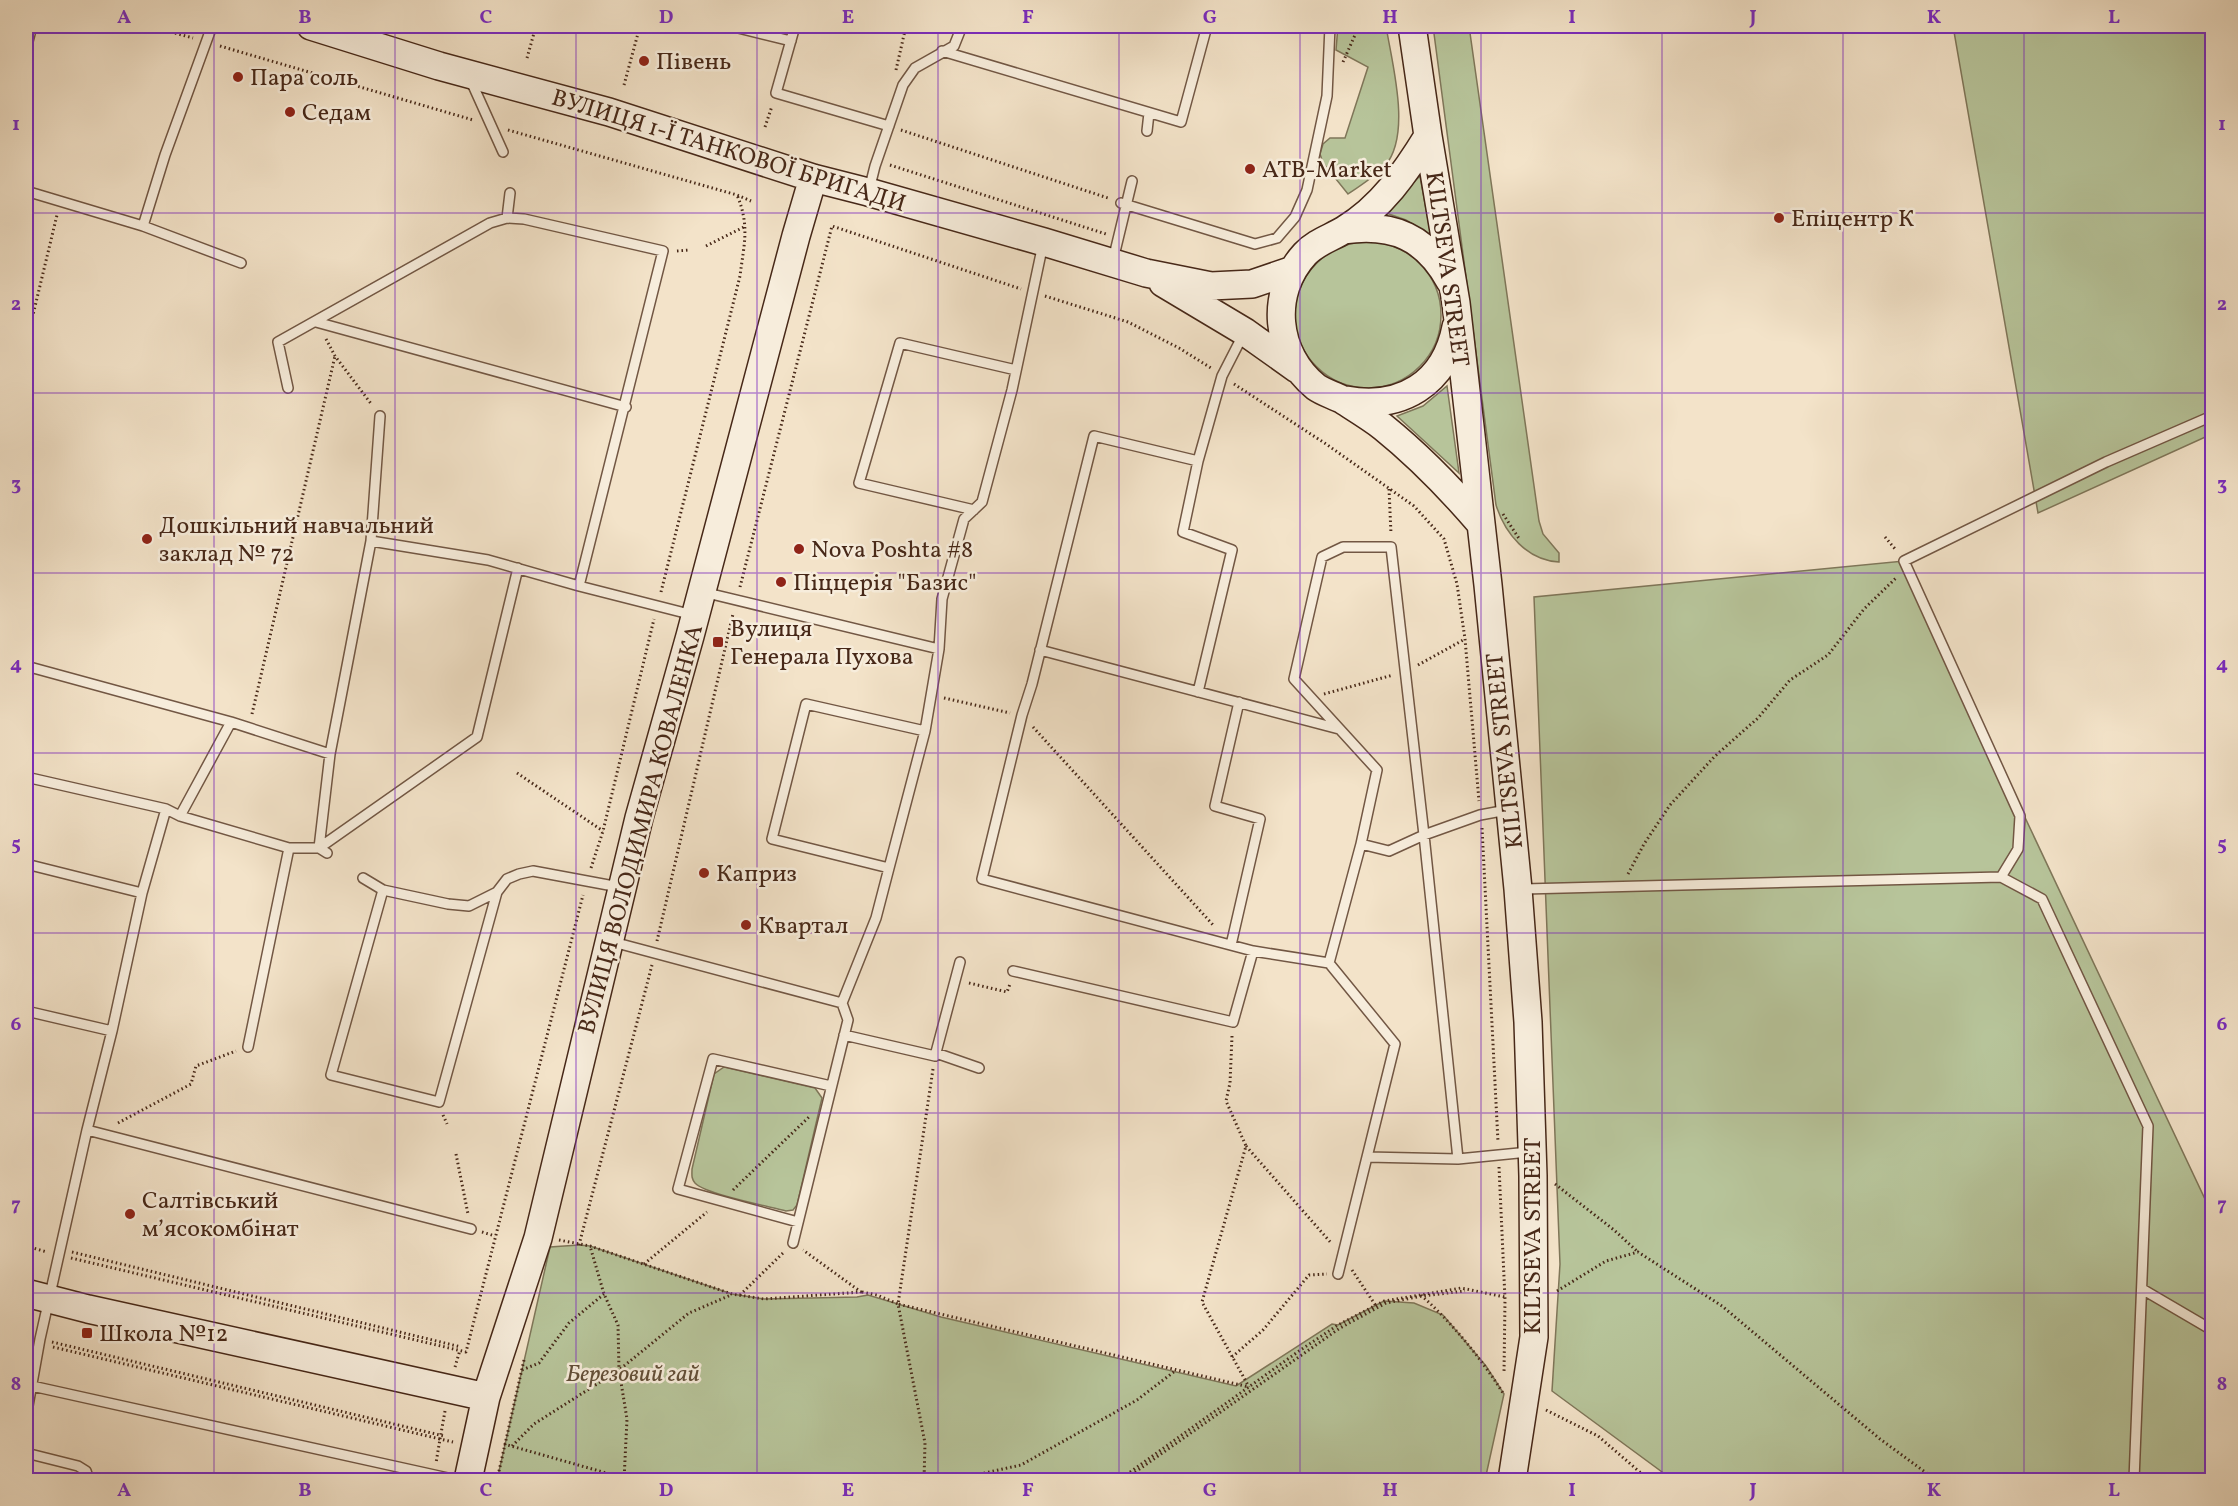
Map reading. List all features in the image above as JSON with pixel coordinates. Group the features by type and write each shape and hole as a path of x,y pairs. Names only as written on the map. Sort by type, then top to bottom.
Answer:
{"main road":[{"name":"ВУЛИЦЯ 1-Ї ТАНКОВОЇ БРИГАДИ","path":"311,26 342,30 467,73 609,112 813,178 1044,242 1115,250 1146,273 1245,332 1299,371"},
{"name":"KILTSEVA STREET","path":"1413,26 1428,135 1456,303 1488,585 1518,889 1528,1022 1533,1163 1534,1337 1512,1480"},
{"path":"1428,135 1409,167 1374,207 1344,230 1324,239 1306,253 1293,270 1283,295 1280,322 1286,347 1299,371 1318,388 1341,399 1381,426 1447,485 1480,523"},
{"name":"ВУЛИЦЯ ВОЛОДИМИРА КОВАЛЕНКА","path":"468,1480 486,1397 538,1238 621,887 813,178"},
{"path":"1341,399 1366,404 1392,401 1415,391 1435,375 1449,353 1456,329 1456,303 1451,282 1440,263 1425,248 1407,236 1387,229 1365,227 1344,230"},
{"name":"ВУЛИЦЯ 1-Ї ТАНКОВОЇ БРИГАДИ","path":"1146,273 1211,286 1252,285 1293,270"},
{"path":"38,1296 486,1397"}],"lane":[{"path":"26,49 32,26"},
{"path":"143,226 165,155 212,26"},
{"path":"730,26 791,41"},
{"path":"795,26 777,93 889,126"},
{"path":"868,192 903,85 915,68 954,46 962,26"},
{"path":"942,51 1180,122 1207,26"},
{"path":"1125,204 1255,244 1277,238 1295,217 1306,190 1327,96 1330,26"},
{"path":"467,73 503,152"},
{"path":"1147,131 1149,113"},
{"path":"1115,250 1132,181"},
{"path":"26,191 143,226 241,263"},
{"path":"507,218 510,194"},
{"path":"288,388 278,342 490,223 507,218 525,219 663,251 626,407 579,586"},
{"path":"793,1243 849,1020 842,1003 876,918 925,731 939,649 942,599 964,519 982,502 1016,370 1044,242"},
{"path":"316,322 626,407"},
{"path":"1198,692 1232,550 1183,532 1198,461 1222,376 1245,332"},
{"path":"974,510 859,483 900,343 1016,370"},
{"path":"323,850 330,754 371,541 377,412"},
{"path":"2001,877 2018,849 2020,816 1904,561 2106,462 2212,416"},
{"path":"1198,461 1094,436 982,879 1253,951 1329,963 1395,1044 1338,1274"},
{"path":"371,541 488,560 657,606 698,603 939,649"},
{"path":"1329,963 1361,844 1377,770 1294,679 1322,557 1343,548 1391,547 1458,1159"},
{"path":"26,777 166,809 180,816 289,848 323,850 477,737 518,568"},
{"path":"1040,650 1339,729"},
{"path":"26,666 249,727 330,754"},
{"path":"1231,945 1260,819 1215,806 1239,702"},
{"path":"889,868 772,839 806,704 925,731"},
{"path":"180,816 231,722"},
{"path":"26,1417 39,1341 38,1296 59,1252 112,1031 142,893 166,809"},
{"path":"1361,844 1389,851 1424,835 1480,815 1509,809"},
{"path":"248,1047 289,848"},
{"path":"26,864 142,893"},
{"path":"383,891 331,1075 439,1102 497,892 507,879 533,871 621,887"},
{"path":"1518,889 2001,877 2042,899 2148,1126 2134,1480"},
{"path":"363,878 383,891 448,904 469,906 497,892"},
{"path":"609,941 842,1003"},
{"path":"1013,971 1233,1022 1253,951"},
{"path":"935,1055 960,962"},
{"path":"26,1011 112,1031"},
{"path":"844,1035 935,1055 979,1068"},
{"path":"798,1222 678,1189 713,1059 831,1086"},
{"path":"87,1130 471,1229"},
{"path":"1367,1157 1458,1159 1499,1155 1533,1163"},
{"path":"2142,1289 2212,1330"},
{"path":"32,1386 457,1480"},
{"path":"26,1453 78,1466 86,1471 89,1480"}],"path":[{"path":"149,26 737,195 751,201"},
{"path":"522,26 534,33"},
{"path":"527,58 536,26"},
{"path":"624,85 640,26"},
{"path":"903,85 895,68 906,26"},
{"path":"765,127 777,93"},
{"path":"889,126 1125,204"},
{"path":"877,161 1115,250"},
{"path":"59,1252 466,1352 587,881 603,831 740,276 746,226 744,212 737,195"},
{"path":"26,344 60,201"},
{"path":"706,246 746,226"},
{"path":"832,226 1128,322 1179,348 1326,444 1414,506 1444,540 1457,584 1465,639 1484,846 1505,1298 1504,1394 1486,1366 1455,1329 1421,1295"},
{"path":"316,322 335,356 377,412"},
{"path":"249,727 335,356"},
{"path":"1389,489 1391,547"},
{"path":"1622,887 1644,844 1670,805 1715,756 1758,718 1790,680 1828,655 1864,609 1907,568"},
{"path":"1311,698 1405,672 1465,639"},
{"path":"931,696 1022,715 1231,945"},
{"path":"517,773 603,831"},
{"path":"579,1245 655,954"},
{"path":"955,980 999,990"},
{"path":"1233,1022 1230,1083 1226,1101 1246,1146 1342,1256 1376,1306"},
{"path":"100,1133 186,1088 191,1084 196,1066 248,1047"},
{"path":"924,1480 925,1443 898,1304 935,1055"},
{"path":"644,1264 721,1201 828,1099"},
{"path":"1246,1146 1202,1302 1248,1387"},
{"path":"456,1154 471,1229"},
{"path":"1533,1163 1638,1252 1722,1306 1880,1439 1936,1480"},
{"path":"550,1239 590,1246 732,1294 764,1299 861,1292 877,1295 898,1304 1248,1387"},
{"path":"741,1295 793,1243 861,1292"},
{"path":"26,1246 461,1347"},
{"path":"590,1246 604,1294 618,1325 619,1370 627,1419 624,1480"},
{"path":"1535,1295 1552,1294 1606,1261 1638,1252"},
{"path":"1232,1357 1263,1330 1309,1275 1338,1274"},
{"path":"1120,1480 1338,1325 1384,1301 1461,1288 1505,1298"},
{"path":"522,1370 539,1363 569,1323 604,1294"},
{"path":"512,1446 534,1424 619,1370 689,1313 732,1294"},
{"path":"1120,1480 1340,1328 1386,1303 1421,1295"},
{"path":"39,1341 444,1436"},
{"path":"39,1341 440,1439 434,1476"},
{"path":"497,1480 524,1359"},
{"path":"953,1480 1021,1465 1137,1400 1175,1370"},
{"path":"1526,1400 1598,1436 1648,1480"},
{"path":"504,1444 624,1480 631,1480"}],"green space":[{"path":"1338,26 1386,26 1398,98 1399,118 1393,152 1381,170 1348,194 1323,163 1320,154 1323,144 1330,138 1345,138 1368,67 1336,50"},
{"path":"1433,26 1469,26 1539,521 1543,534 1559,553 1559,562 1537,556 1519,544 1505,526 1496,505"},
{"path":"1953,26 2212,26 2212,434 2038,513"},
{"path":"1420,176 1431,236 1406,220 1383,212"},
{"path":"1368,242 1396,248 1419,264 1435,287 1441,315 1435,343 1419,366 1396,382 1368,388 1340,382 1317,366 1301,343 1295,315 1301,287 1317,264 1340,248"},
{"path":"1447,386 1459,473 1397,416 1423,406"},
{"path":"1904,561 2212,1214 2212,1480 1673,1480 1552,1391 1560,1264 1534,597"},
{"path":"724,1067 815,1088 822,1098 797,1205 793,1210 786,1211 723,1195 701,1187 693,1180 692,1169 714,1074"},
{"name":"Березовий гай","path":"590,1246 732,1294 764,1299 868,1295 941,1317 1236,1386 1332,1324 1338,1325 1384,1301 1414,1303 1443,1315 1486,1366 1504,1394 1485,1480 497,1480 550,1247"}],"place":[{"name":"Півень","path":"644,61"},
{"name":"Пара соль","path":"238,77"},
{"name":"Седам","path":"290,112"},
{"name":"ATB-Market","path":"1250,169"},
{"name":"Епіцентр К","path":"1779,218"},
{"name":"Дошкільний навчальний заклад № 72","path":"147,539"},
{"name":"Nova Poshta #8","path":"799,549"},
{"name":"Піццерія \"Базис\"","path":"781,582"},
{"name":"Вулиця Генерала Пухова","path":"718,642"},
{"name":"Каприз","path":"704,873"},
{"name":"Квартал","path":"746,925"},
{"name":"Салтівський мʼясокомбінат","path":"130,1214"},
{"name":"Школа №12","path":"87,1333"}]}
